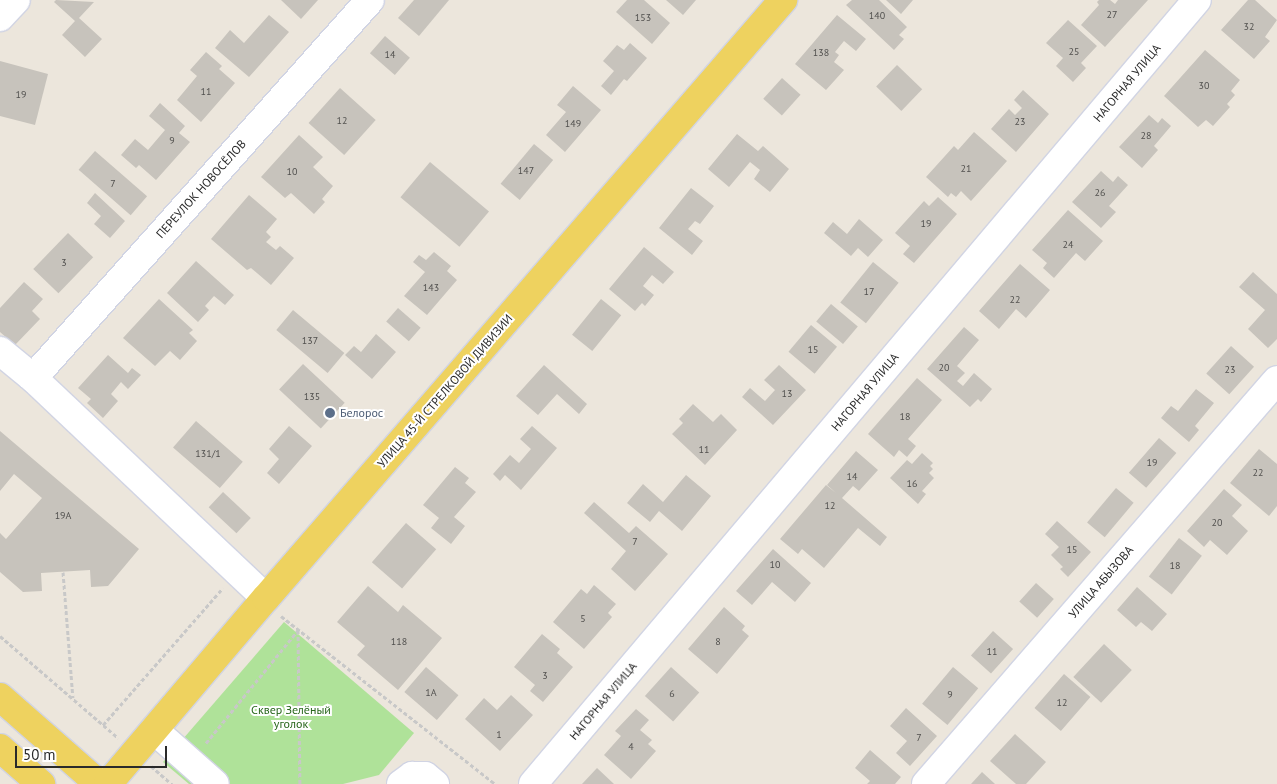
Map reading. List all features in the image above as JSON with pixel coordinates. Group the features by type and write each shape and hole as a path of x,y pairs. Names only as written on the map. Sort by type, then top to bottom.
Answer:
{"main road":[{"name":"УЛИЦА 45-Й СТРЕЛКОВОЙ ДИВИЗИИ","path":"108,784 266,598 783,0"},
{"path":"0,697 99,784"},
{"path":"0,748 42,784"}],"street":[{"path":"0,17 16,0"},
{"name":"ПЕРЕУЛОК НОВОСЁЛОВ","path":"33,378 370,0"},
{"name":"НАГОРНАЯ УЛИЦА","path":"533,784 1197,0"},
{"path":"0,351 33,378 266,598"},
{"name":"УЛИЦА АБЫЗОВА","path":"926,784 1277,380"},
{"path":"154,730 215,784"},
{"path":"401,784 412,776 425,776 435,784"}],"path":[{"path":"103,725 237,571"},
{"path":"63,572 73,699"},
{"path":"266,598 298,630 495,784"},
{"path":"190,762 298,630"},
{"path":"298,630 300,784"},
{"path":"0,636 172,784"}],"green space":[{"name":"Сквер Зелёный уголок","path":"284,622 414,733 379,775 343,784 189,784 163,762"}],"building":[{"path":"56,0 94,2 79,18 102,39 85,57 62,35 75,21 54,2"},
{"path":"281,0 318,0 301,19"},
{"path":"414,0 449,0 419,36 398,18"},
{"path":"627,0 644,0 670,23 652,44 616,12"},
{"path":"666,0 696,0 683,15"},
{"path":"852,0 879,0 907,27 899,35 904,39 894,50 846,5"},
{"path":"886,0 913,0 901,14"},
{"path":"1099,0 1110,0 1115,4 1118,0 1148,0 1105,47 1081,25 1099,5 1097,2"},
{"path":"1248,0 1255,0 1277,20 1265,37 1270,41 1254,59 1221,30"},
{"path":"269,15 289,32 249,77 215,48 230,30 244,43"},
{"path":"837,15 866,39 856,51 844,41 835,52 839,55 834,62 844,70 826,90 795,64"},
{"path":"1068,20 1097,46 1081,63 1086,68 1073,82 1056,66 1063,58 1046,43"},
{"path":"385,36 410,58 395,75 370,53"},
{"path":"630,43 647,58 627,81 624,79 611,95 601,86 614,71 603,61 617,45 624,50"},
{"path":"1205,50 1240,80 1231,91 1235,95 1227,104 1230,107 1213,126 1206,120 1198,127 1164,96"},
{"path":"206,52 222,66 219,69 235,83 201,122 177,100 197,76 190,70"},
{"path":"0,61 48,74 35,125 0,116"},
{"path":"897,65 922,89 901,111 876,87"},
{"path":"782,78 801,95 782,116 763,99"},
{"path":"573,86 601,110 565,152 546,135 566,112 557,105"},
{"path":"340,88 376,120 344,155 309,123"},
{"path":"1023,90 1049,114 1016,152 991,129 1009,109 1015,115 1022,108 1014,100"},
{"path":"160,103 185,126 179,133 190,142 156,180 139,165 136,168 121,155 135,139 148,150 165,130 149,116"},
{"path":"1149,115 1158,123 1162,118 1171,126 1154,146 1158,150 1142,168 1119,147"},
{"path":"974,132 1007,161 971,201 961,191 956,197 951,193 948,197 926,177 954,146 958,150"},
{"path":"737,134 758,151 763,146 789,169 770,192 754,179 760,170 750,162 729,187 708,169"},
{"path":"299,135 323,157 313,167 333,186 322,199 325,202 314,214 291,193 285,198 261,177"},
{"path":"534,144 553,160 520,200 501,184"},
{"path":"95,151 147,196 131,215 79,170"},
{"path":"430,162 489,211 459,247 400,197"},
{"path":"1101,171 1113,182 1118,176 1128,185 1109,206 1116,212 1101,228 1072,202"},
{"path":"691,188 714,206 700,224 695,221 688,229 703,241 692,255 659,228"},
{"path":"95,193 125,221 110,238 94,224 101,216 87,203"},
{"path":"249,195 277,219 266,232 271,237 266,242 276,250 280,246 294,258 271,285 251,268 247,270 211,239"},
{"path":"938,197 957,214 914,263 903,254 910,246 895,233 924,201 929,206"},
{"path":"1068,210 1103,241 1085,261 1076,253 1054,278 1043,268 1047,263 1032,250"},
{"path":"859,219 883,240 868,257 858,248 851,256 824,233 833,222 847,234"},
{"path":"68,233 93,257 58,293 33,269"},
{"path":"644,247 674,272 663,284 652,275 643,286 654,295 645,306 642,303 635,311 609,289"},
{"path":"434,252 451,266 447,271 457,280 427,315 404,296 425,272 413,262 419,255 426,260"},
{"path":"196,261 234,295 225,305 214,296 205,306 209,310 198,322 167,293"},
{"path":"873,262 899,283 866,323 840,302"},
{"path":"1020,264 1050,290 1026,318 1016,309 999,329 979,311"},
{"path":"1253,272 1277,294 1277,339 1268,348 1248,329 1265,310 1239,287"},
{"path":"24,282 43,299 32,311 40,319 15,345 0,332 0,308"},
{"path":"159,299 193,330 189,333 197,341 180,360 170,351 155,366 123,338"},
{"path":"601,299 621,315 592,351 572,335"},
{"path":"831,304 858,326 843,344 816,322"},
{"path":"398,308 421,328 409,341 386,322"},
{"path":"293,310 344,353 328,373 276,330"},
{"path":"811,325 837,347 815,374 789,352"},
{"path":"964,327 979,340 957,366 965,373 957,381 963,386 974,373 992,389 981,402 978,399 970,407 927,369"},
{"path":"376,334 396,352 372,379 345,355 354,346 361,352"},
{"path":"1231,346 1254,367 1229,394 1206,373"},
{"path":"108,355 128,373 132,368 141,375 128,389 121,382 111,394 118,401 103,418 87,403 91,399 78,388"},
{"path":"303,364 345,403 321,428 279,390"},
{"path":"544,365 587,404 579,414 557,394 538,415 516,396"},
{"path":"779,365 806,390 773,425 742,397 750,388 765,401 775,390 764,380"},
{"path":"917,378 942,400 908,439 916,446 907,457 899,450 894,457 868,434"},
{"path":"1196,389 1214,403 1195,426 1199,430 1189,442 1161,418 1171,406 1178,411"},
{"path":"693,404 713,422 721,414 737,430 705,465 672,434 683,423 679,419"},
{"path":"196,421 243,462 220,488 173,447"},
{"path":"289,426 312,446 279,484 267,473 279,459 269,449"},
{"path":"532,426 557,448 521,490 505,475 500,481 493,474 510,455 519,463 531,449 520,439"},
{"path":"0,431 139,549 108,586 91,587 90,570 41,573 42,591 23,592 0,572 0,533 6,539 42,498 14,474 0,491"},
{"path":"1159,438 1176,453 1146,488 1129,473"},
{"path":"1259,449 1277,464 1277,506 1269,516 1230,483"},
{"path":"856,451 878,470 859,491 853,486 842,498 887,537 880,546 858,528 824,568 802,549 798,554 780,539 826,485 836,493 827,485"},
{"path":"922,453 933,463 930,466 933,469 929,473 934,478 922,491 926,494 918,504 890,478 907,460 912,464"},
{"path":"455,467 469,478 465,483 476,492 454,517 465,526 451,544 431,528 439,518 423,505"},
{"path":"686,475 711,496 682,531 659,511 650,522 627,503 643,484 663,502"},
{"path":"1116,488 1134,503 1105,537 1087,522"},
{"path":"1224,489 1242,505 1232,516 1248,531 1227,555 1210,540 1204,547 1187,531"},
{"path":"223,492 251,518 236,533 209,507"},
{"path":"594,502 629,533 636,526 668,554 635,591 611,569 626,551 584,513"},
{"path":"1057,521 1091,552 1068,577 1060,569 1063,567 1051,555 1059,547 1045,534"},
{"path":"406,523 436,549 402,588 372,562"},
{"path":"1179,538 1202,556 1172,594 1149,577"},
{"path":"773,549 811,583 795,602 772,582 752,605 736,591"},
{"path":"1036,583 1054,599 1037,618 1019,602"},
{"path":"594,585 616,604 608,613 612,617 584,649 553,622 581,589 587,594"},
{"path":"368,586 398,612 403,605 442,638 398,690 357,655 365,646 337,622"},
{"path":"1137,587 1167,614 1152,631 1141,622 1136,627 1117,610"},
{"path":"724,607 745,626 742,630 749,636 717,674 688,649"},
{"path":"993,631 1013,649 991,674 971,656"},
{"path":"542,634 560,649 557,653 573,667 543,702 530,691 535,685 514,667"},
{"path":"1104,644 1132,670 1101,703 1073,677"},
{"path":"426,667 458,695 437,720 404,692"},
{"path":"671,667 699,692 673,721 645,696"},
{"path":"953,667 978,688 947,725 922,704"},
{"path":"1064,674 1090,697 1061,731 1034,708"},
{"path":"511,695 533,715 500,751 465,719 484,698 497,710"},
{"path":"906,708 937,736 910,766 896,753 907,741 890,726"},
{"path":"636,709 649,720 640,730 652,740 648,744 656,751 631,779 604,755 621,736 615,731"},
{"path":"1015,734 1046,762 1026,784 1016,784 990,761"},
{"path":"870,750 901,777 895,784 867,784 870,781 855,768"},
{"path":"597,768 614,784 582,784"},
{"path":"982,772 995,784 971,784"}],"place":[{"name":"Белорос","path":"330,413"}]}
